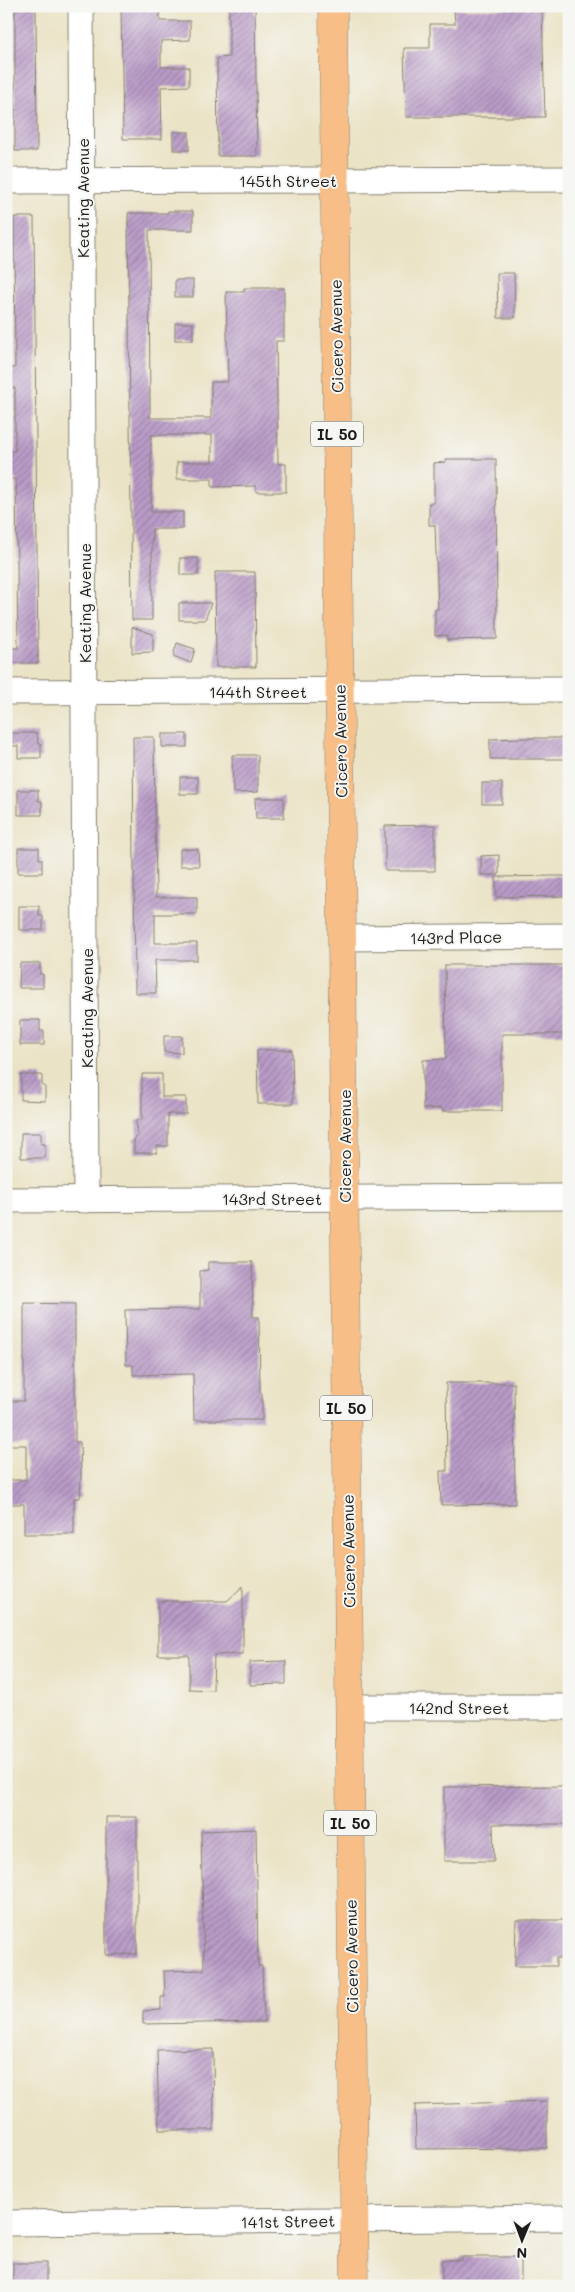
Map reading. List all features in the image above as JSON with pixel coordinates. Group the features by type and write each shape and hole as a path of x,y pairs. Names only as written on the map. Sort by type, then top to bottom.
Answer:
{"main road":[{"name":"Cicero Avenue","path":"333,6 355,2286"}],"street":[{"name":"Keating Avenue","path":"81,6 86,1200"},
{"name":"145th Street","path":"6,181 569,179"},
{"name":"144th Street","path":"6,692 340,692 569,689"},
{"name":"143rd Place","path":"342,938 569,936"},
{"name":"143rd Street","path":"6,1200 569,1197"},
{"name":"142nd Street","path":"349,1707 569,1707"},
{"name":"141st Street","path":"6,2223 569,2218"}],"building":[{"path":"15,6 36,6 37,151 15,151"},
{"path":"121,6 160,6 160,21 190,21 190,40 161,41 161,67 189,67 189,86 161,87 162,139 123,139"},
{"path":"229,6 255,6 257,156 218,156 217,58 229,57"},
{"path":"542,8 545,117 406,117 404,48 430,48 430,24 455,24 454,9"},
{"path":"173,132 189,132 189,150 173,150"},
{"path":"168,211 193,211 193,230 149,230 150,418 211,418 211,382 228,382 226,292 244,292 244,288 284,288 284,341 276,341 278,464 286,464 286,492 256,492 256,486 212,487 212,479 177,479 177,462 212,462 212,435 151,435 151,512 183,512 183,529 152,529 152,620 132,620 128,213 168,213"},
{"path":"14,217 34,217 38,663 6,663 6,648 18,648 16,479 6,479 6,451 15,451 15,388 6,388 6,368 15,368"},
{"path":"497,273 514,273 515,318 498,318"},
{"path":"175,280 193,280 193,297 175,297"},
{"path":"175,323 193,323 193,340 175,340"},
{"path":"446,459 496,459 497,639 447,640 447,635 435,636 435,609 438,609 435,525 429,525 429,503 434,503 434,463 446,462"},
{"path":"180,558 198,558 198,575 180,575"},
{"path":"215,572 255,572 256,667 216,667"},
{"path":"179,603 211,603 205,620 179,620"},
{"path":"132,627 153,634 153,652 132,653"},
{"path":"177,643 195,649 191,663 173,656"},
{"path":"6,733 37,733 38,744 41,744 41,758 18,758 18,746 6,746"},
{"path":"162,734 187,734 187,747 162,747"},
{"path":"133,737 154,737 156,897 197,897 197,914 155,914 155,943 197,943 197,960 155,960 156,993 135,993"},
{"path":"569,738 569,759 490,759 490,739"},
{"path":"232,755 258,755 258,792 233,793"},
{"path":"180,777 198,777 198,794 180,794"},
{"path":"482,783 502,783 502,804 482,804"},
{"path":"18,790 38,790 38,801 42,801 42,815 18,815"},
{"path":"255,798 284,798 284,818 256,818"},
{"path":"435,825 435,871 385,871 385,826"},
{"path":"18,848 39,848 39,859 42,859 42,873 18,873"},
{"path":"180,849 198,849 199,866 180,866"},
{"path":"499,855 499,875 481,875 481,856"},
{"path":"569,876 569,896 496,897 496,877"},
{"path":"19,906 39,906 39,916 43,916 43,930 19,930"},
{"path":"20,963 40,963 40,974 43,974 43,988 19,988"},
{"path":"445,965 569,965 569,1034 502,1034 502,1111 442,1111 442,1108 423,1109 423,1060 446,1059"},
{"path":"20,1020 40,1020 40,1031 44,1031 44,1045 20,1045"},
{"path":"164,1036 182,1036 182,1053 164,1052"},
{"path":"257,1050 292,1050 293,1104 258,1104"},
{"path":"142,1074 162,1074 162,1097 186,1097 186,1114 168,1114 168,1146 157,1146 157,1153 134,1153 134,1138 137,1137 136,1120 142,1120"},
{"path":"21,1075 42,1075 42,1086 45,1086 45,1101 21,1100"},
{"path":"21,1133 41,1133 41,1144 45,1144 45,1158 21,1158"},
{"path":"208,1262 252,1262 253,1317 259,1317 262,1420 194,1420 193,1374 133,1375 133,1365 126,1365 125,1310 200,1309 200,1271 208,1270"},
{"path":"24,1303 75,1304 75,1442 80,1442 81,1476 80,1498 74,1498 74,1534 24,1534 24,1504 6,1504 6,1480 26,1480 26,1445 6,1445 6,1401 24,1401"},
{"path":"446,1383 514,1383 515,1504 441,1505 440,1471 447,1471"},
{"path":"243,1586 243,1654 214,1655 213,1690 189,1689 189,1655 158,1655 158,1601 227,1601"},
{"path":"286,1661 286,1684 250,1685 250,1662"},
{"path":"569,1786 569,1824 493,1824 494,1861 444,1861 444,1787"},
{"path":"106,1817 137,1817 137,1954 106,1955"},
{"path":"256,1829 258,1966 262,1966 264,2022 143,2024 143,2011 161,2010 161,1997 165,1997 164,1971 204,1970 201,1831"},
{"path":"516,1920 569,1920 569,1958 556,1958 556,1966 515,1966"},
{"path":"213,2049 214,2130 159,2130 157,2050"},
{"path":"547,2101 547,2148 416,2149 415,2105"},
{"path":"462,2257 521,2257 521,2286 442,2286 442,2260 462,2260"},
{"path":"13,2263 46,2263 46,2286 13,2286"}]}
